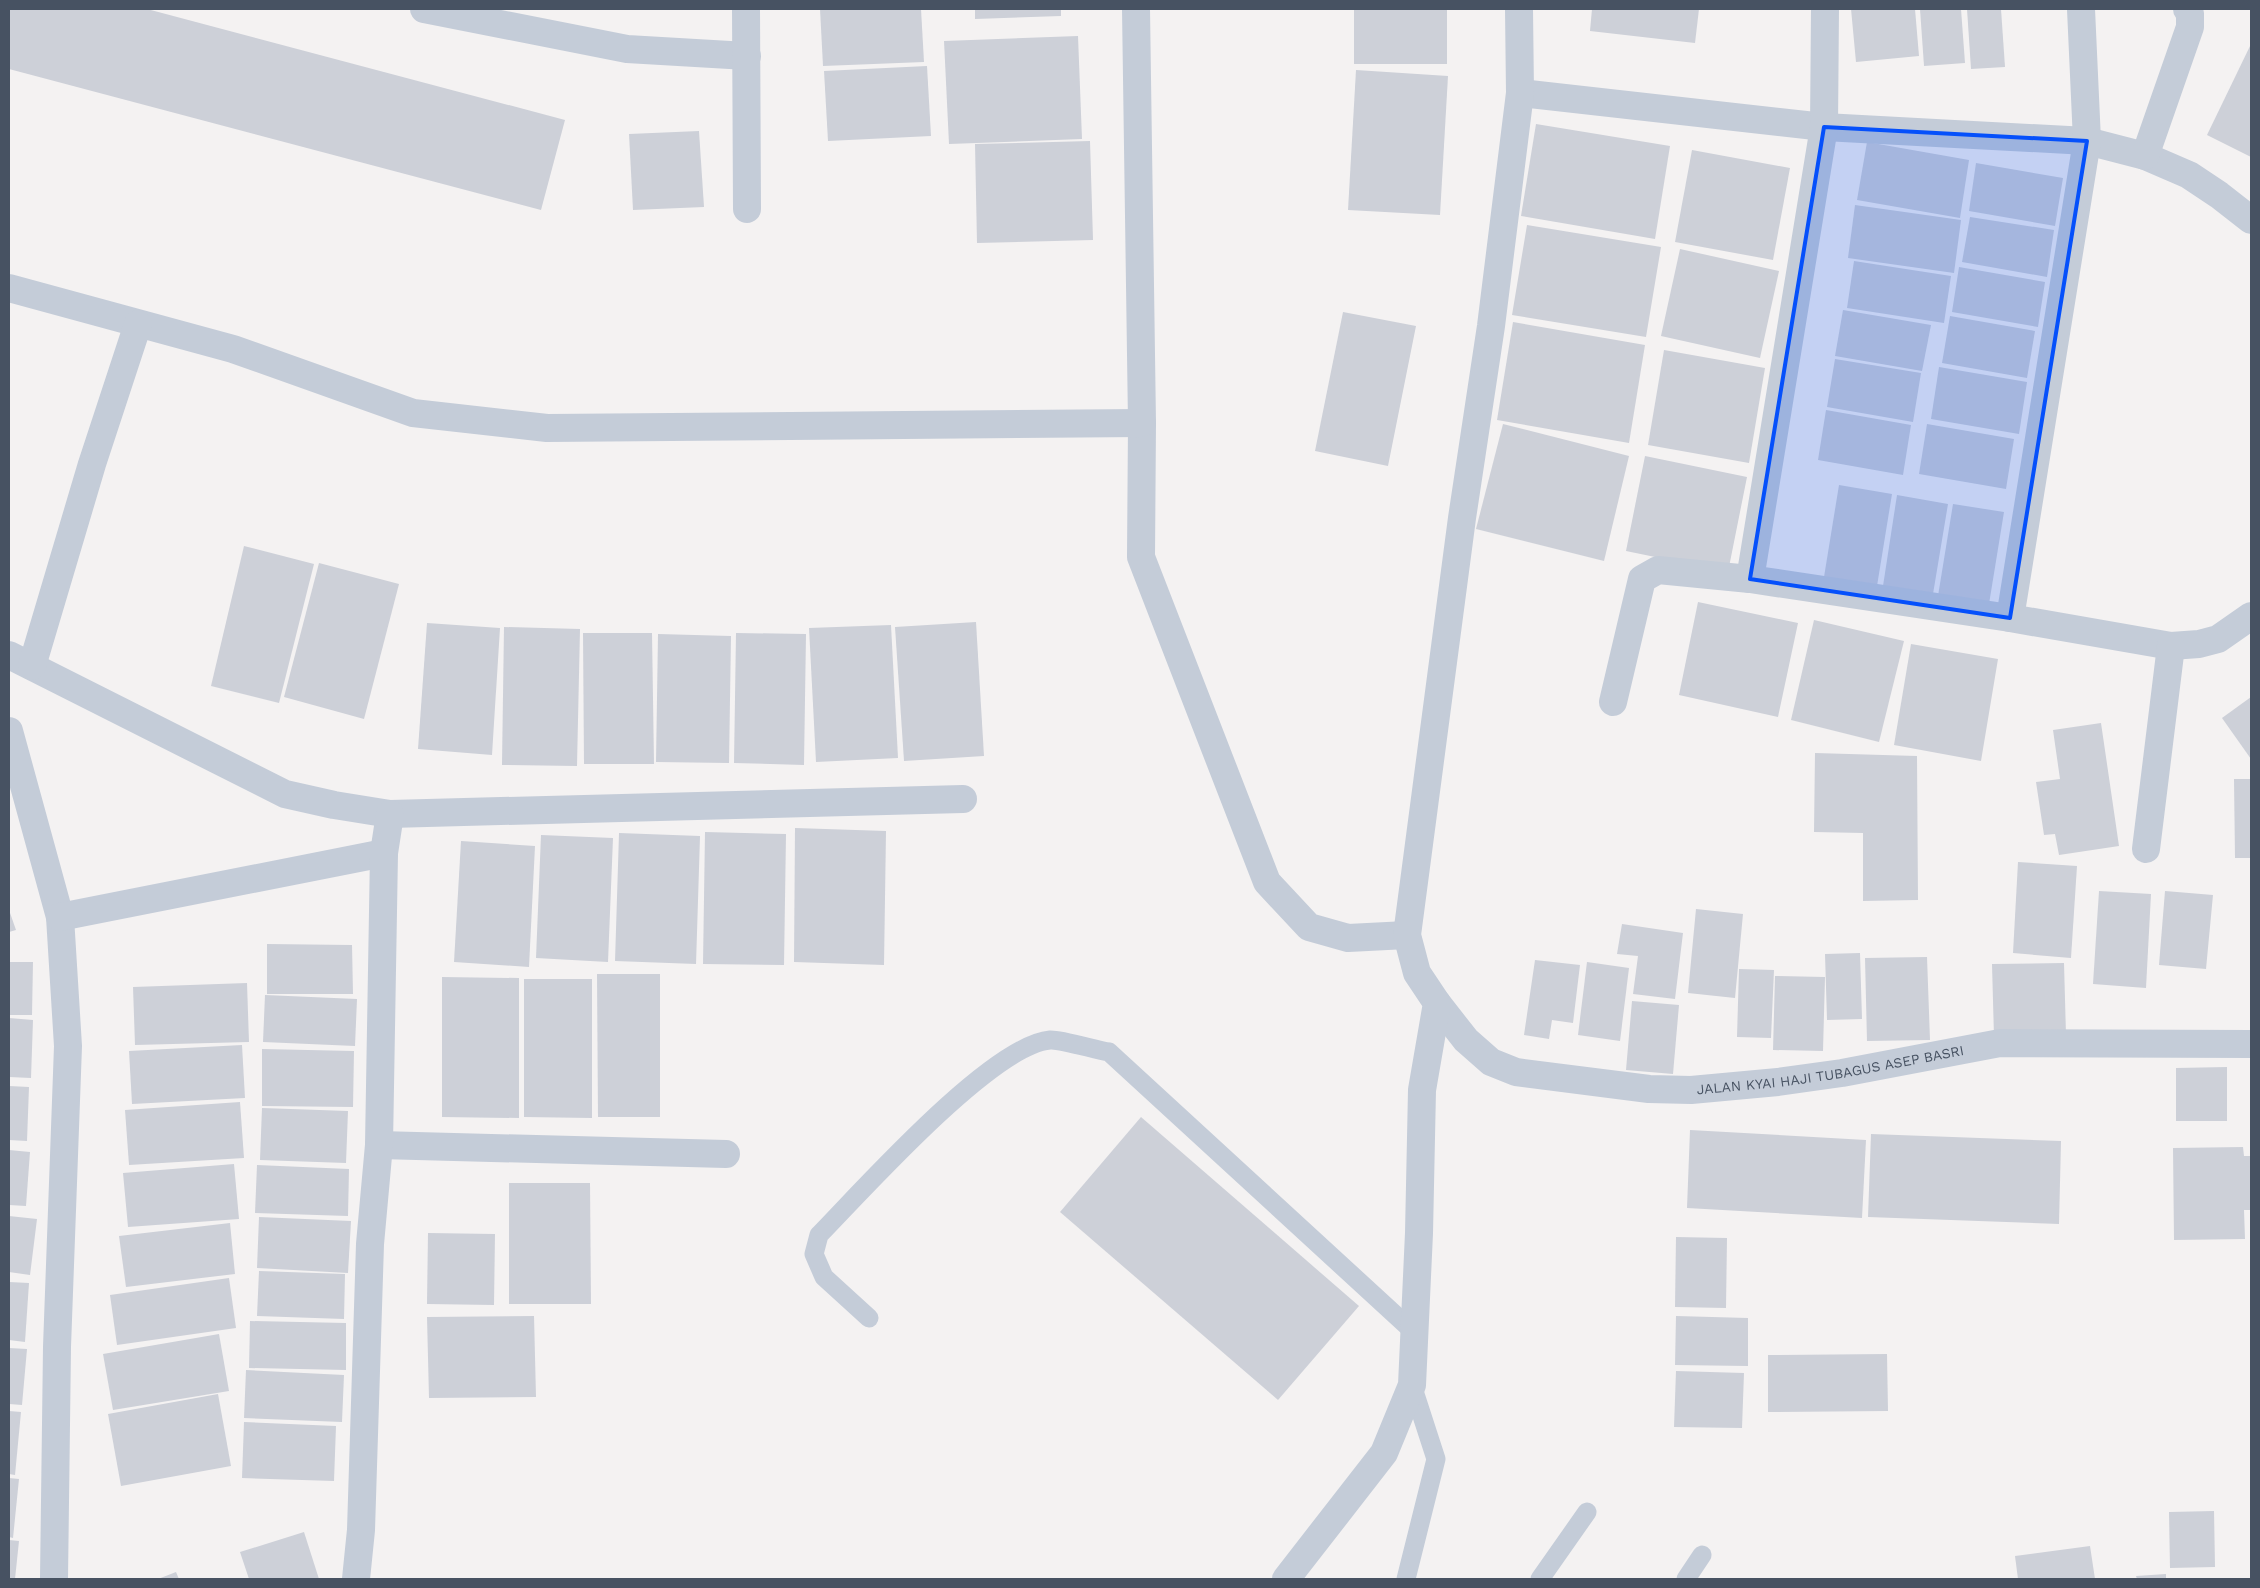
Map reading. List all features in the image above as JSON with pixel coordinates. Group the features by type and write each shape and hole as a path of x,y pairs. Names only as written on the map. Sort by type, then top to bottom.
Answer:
{"street":[{"path":"424,9 628,48 746,56"},
{"path":"746,9 747,209"},
{"path":"1136,9 1142,423 1141,557 1267,882 1309,927 1348,938 1407,935 1462,518 1491,326 1520,93 1519,9"},
{"path":"1750,579 1824,127 1825,9"},
{"path":"2010,618 2087,141 2081,9"},
{"path":"2144,156 2190,27 2190,13 2187,9"},
{"path":"1520,93 1824,127 2087,141 2144,156 2189,175 2219,194 2251,220"},
{"path":"9,288 233,349 413,413 547,428 1142,423"},
{"path":"138,324 92,464 21,661 285,794 334,806 390,814 963,799"},
{"path":"1613,702 1642,579 1658,570 1750,579 2010,618 2171,646 2199,644 2218,639 2251,616"},
{"path":"2146,849 2171,646"},
{"path":"9,732 60,917 68,1046 56,1347 54,1579"},
{"path":"356,1579 361,1530 370,1244 379,1145 384,853 390,814"},
{"path":"60,917 384,853"},
{"name":"JALAN KYAI HAJI TUBAGUS ASEP BASRI","path":"1407,935 1417,972 1437,1003 1466,1040 1491,1062 1516,1072 1649,1088 1691,1090 1778,1082 1842,1073 2000,1042 2251,1044"},
{"path":"1286,1579 1384,1453 1412,1385 1422,1090 1437,1003"},
{"path":"379,1145 726,1154"}],"lane":[{"path":"869,1318 824,1277 814,1254 819,1234 936,1116 974,1081 1022,1048 1050,1040 1109,1052 1415,1333"},
{"path":"1406,1579 1436,1459 1412,1385"},
{"path":"1540,1579 1587,1512"},
{"path":"1686,1579 1702,1555"}],"highlighted area":[{"path":"1824,127 2087,141 2010,618 1750,579"}],"building":[{"path":"9,9 147,9 565,120 541,210 9,69"},
{"path":"820,9 921,9 924,62 823,66"},
{"path":"975,9 1061,9 1061,16 975,19"},
{"path":"1354,9 1447,9 1447,64 1354,64"},
{"path":"1592,9 1699,9 1695,43 1590,31"},
{"path":"1851,9 1915,9 1919,56 1856,62"},
{"path":"1920,9 1961,9 1965,63 1924,66"},
{"path":"1967,9 2001,9 2005,67 1971,69"},
{"path":"1078,36 1082,139 949,144 944,41"},
{"path":"2251,44 2251,157 2207,135"},
{"path":"927,66 931,136 828,141 824,71"},
{"path":"1356,70 1448,76 1440,215 1348,210"},
{"path":"1536,124 1670,146 1655,239 1521,216"},
{"path":"699,131 704,207 633,210 629,134"},
{"path":"1090,141 1093,240 977,243 975,144"},
{"path":"1867,142 1969,160 1960,218 1857,200"},
{"path":"1692,150 1790,168 1773,260 1675,242"},
{"path":"1976,163 2063,178 2055,226 1969,211"},
{"path":"1855,205 1961,220 1954,273 1848,258"},
{"path":"1970,217 2054,230 2047,277 1962,262"},
{"path":"1527,225 1661,247 1646,337 1512,315"},
{"path":"1680,249 1779,271 1760,358 1661,336"},
{"path":"1854,261 1951,276 1944,323 1847,308"},
{"path":"1959,267 2045,282 2038,327 1952,312"},
{"path":"1843,310 1931,325 1922,371 1835,356"},
{"path":"1343,312 1416,326 1388,466 1315,451"},
{"path":"1950,316 2035,331 2027,378 1942,363"},
{"path":"1513,322 1645,345 1629,443 1497,420"},
{"path":"1664,350 1765,368 1749,463 1648,445"},
{"path":"1835,359 1921,373 1913,422 1827,407"},
{"path":"1939,367 2027,382 2019,434 1931,419"},
{"path":"1826,410 1911,425 1903,475 1818,460"},
{"path":"1503,424 1629,456 1604,561 1476,529"},
{"path":"1927,424 2014,439 2006,489 1919,474"},
{"path":"1645,456 1747,477 1728,572 1626,551"},
{"path":"1839,485 1892,494 1877,586 1824,577"},
{"path":"1897,495 1948,504 1933,594 1883,586"},
{"path":"1953,504 2004,512 1989,604 1938,596"},
{"path":"244,546 314,564 279,703 211,686"},
{"path":"319,563 399,584 364,719 284,697"},
{"path":"1698,602 1798,623 1778,717 1679,695"},
{"path":"1814,620 1904,641 1879,742 1791,720"},
{"path":"976,622 984,756 904,761 895,627"},
{"path":"427,623 500,628 492,755 418,749"},
{"path":"891,625 898,758 816,762 809,628"},
{"path":"504,627 580,629 577,766 502,765"},
{"path":"583,633 652,633 654,764 584,764"},
{"path":"736,633 806,634 804,765 734,763"},
{"path":"658,634 731,636 729,763 656,762"},
{"path":"1911,644 1998,659 1981,761 1894,745"},
{"path":"2251,697 2251,759 2222,718"},
{"path":"2101,723 2119,846 2059,855 2055,834 2044,835 2036,782 2060,779 2053,730"},
{"path":"1815,753 1917,756 1918,900 1863,901 1863,833 1814,832"},
{"path":"2234,779 2251,779 2251,858 2235,858"},
{"path":"795,828 886,831 884,965 794,962"},
{"path":"705,832 786,834 784,965 703,964"},
{"path":"619,833 700,836 696,964 615,961"},
{"path":"541,835 613,838 608,962 536,958"},
{"path":"461,841 535,846 529,967 454,962"},
{"path":"2018,862 2077,866 2071,958 2013,953"},
{"path":"2099,891 2151,894 2146,988 2093,984"},
{"path":"2165,891 2213,895 2206,969 2159,965"},
{"path":"1696,909 1743,914 1735,998 1688,993"},
{"path":"9,910 16,930 9,932"},
{"path":"1622,924 1683,933 1675,999 1633,994 1638,956 1617,954"},
{"path":"267,944 352,945 353,994 267,994"},
{"path":"1860,953 1862,1019 1827,1020 1825,954"},
{"path":"1927,957 1930,1040 1867,1041 1865,958"},
{"path":"1535,960 1580,965 1573,1023 1552,1020 1549,1039 1524,1035"},
{"path":"9,962 33,962 32,1015 9,1015"},
{"path":"1587,962 1629,968 1620,1041 1578,1035"},
{"path":"2064,963 2066,1035 1994,1037 1992,964"},
{"path":"1739,969 1774,970 1771,1038 1737,1037"},
{"path":"597,974 660,974 660,1117 598,1117"},
{"path":"1775,976 1825,977 1823,1051 1773,1050"},
{"path":"442,977 519,978 519,1118 442,1117"},
{"path":"524,979 592,979 592,1118 524,1117"},
{"path":"247,983 249,1042 135,1045 133,987"},
{"path":"265,995 357,999 355,1046 263,1042"},
{"path":"1632,1001 1679,1005 1673,1074 1626,1070"},
{"path":"9,1018 33,1020 31,1078 9,1077"},
{"path":"242,1045 245,1098 132,1104 129,1051"},
{"path":"262,1049 354,1051 353,1107 262,1106"},
{"path":"2227,1067 2227,1121 2176,1121 2176,1068"},
{"path":"9,1086 29,1087 27,1141 9,1140"},
{"path":"240,1102 244,1158 129,1165 125,1110"},
{"path":"262,1108 348,1111 346,1163 260,1160"},
{"path":"1141,1117 1359,1306 1278,1400 1060,1212"},
{"path":"1690,1130 1866,1140 1862,1218 1687,1208"},
{"path":"1871,1134 2061,1141 2059,1224 1868,1217"},
{"path":"2243,1147 2244,1156 2251,1156 2251,1210 2244,1210 2245,1239 2174,1240 2173,1148"},
{"path":"9,1150 30,1152 26,1206 9,1205"},
{"path":"234,1164 239,1219 128,1227 123,1173"},
{"path":"257,1165 349,1169 348,1216 255,1213"},
{"path":"509,1183 590,1183 591,1304 509,1304"},
{"path":"9,1216 37,1219 30,1275 9,1272"},
{"path":"259,1217 351,1221 348,1273 257,1268"},
{"path":"230,1223 235,1274 126,1287 119,1236"},
{"path":"428,1233 495,1234 494,1305 427,1304"},
{"path":"1676,1237 1727,1238 1726,1308 1675,1307"},
{"path":"259,1271 345,1274 344,1319 257,1316"},
{"path":"229,1278 236,1328 117,1345 110,1295"},
{"path":"9,1282 29,1283 25,1342 9,1340"},
{"path":"534,1316 536,1397 429,1398 427,1317"},
{"path":"1676,1316 1748,1318 1748,1366 1675,1365"},
{"path":"250,1321 346,1323 346,1370 249,1368"},
{"path":"219,1334 229,1391 113,1410 103,1354"},
{"path":"9,1348 27,1349 22,1405 9,1404"},
{"path":"1887,1354 1888,1411 1768,1412 1768,1355"},
{"path":"246,1370 344,1375 342,1422 244,1418"},
{"path":"1676,1371 1744,1373 1742,1428 1674,1427"},
{"path":"218,1394 231,1466 121,1486 108,1414"},
{"path":"9,1411 21,1412 15,1475 9,1474"},
{"path":"244,1422 336,1426 334,1481 242,1478"},
{"path":"9,1478 19,1479 13,1538 9,1537"},
{"path":"2214,1511 2215,1567 2170,1568 2169,1512"},
{"path":"304,1532 319,1579 249,1579 240,1552"},
{"path":"9,1540 19,1541 15,1579 9,1579"},
{"path":"2090,1546 2095,1579 2018,1579 2015,1556"},
{"path":"176,1572 179,1579 158,1579"},
{"path":"2166,1574 2166,1579 2137,1579 2136,1576"}]}
